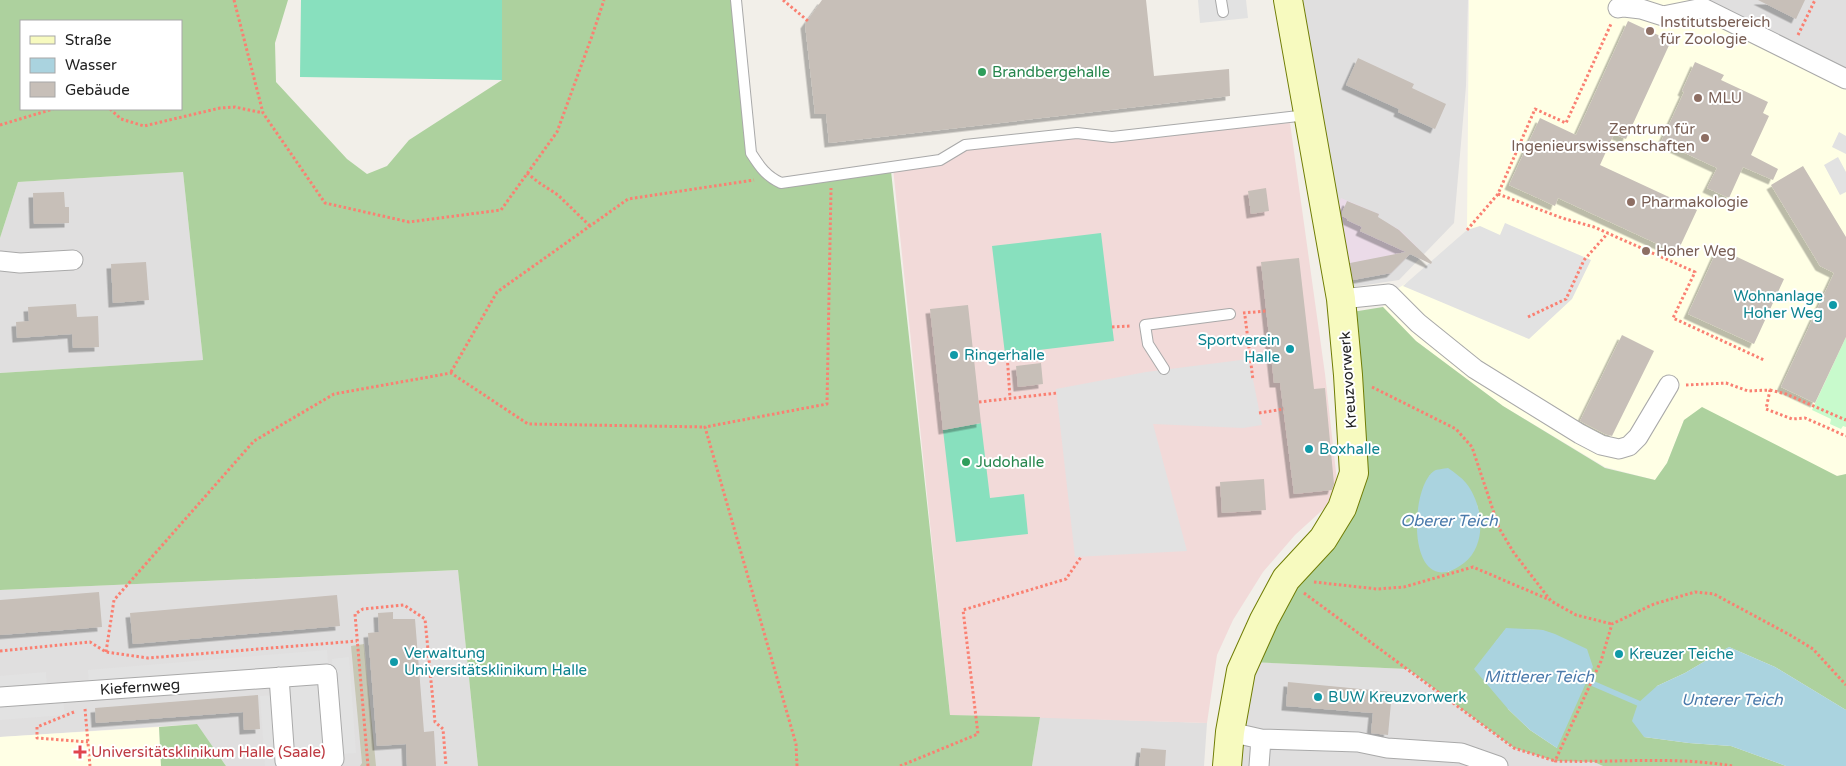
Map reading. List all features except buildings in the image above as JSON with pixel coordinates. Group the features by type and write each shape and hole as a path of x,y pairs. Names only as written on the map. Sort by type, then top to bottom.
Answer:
{"street":[{"name":"Kreuzvorwerk","path":"1227,766 1230,732 1241,671 1264,620 1292,573 1323,539 1342,508 1354,473 1341,299 1288,0"},
{"path":"1618,8 1624,6 1641,9 1663,16 1703,8 1846,78"},
{"path":"0,261 20,263 74,260"},
{"path":"1341,299 1389,294 1418,323 1474,369 1580,434 1600,445 1610,448 1625,448 1635,441 1669,385"},
{"name":"Kiefernweg","path":"0,698 279,677 327,674 334,759 285,762 279,677"},
{"path":"1230,732 1261,739 1358,742 1387,748 1461,753 1498,766"},
{"path":"1259,766 1261,739"}],"lane":[{"path":"736,0 751,153 760,168 770,178 781,183 940,160 965,145 1077,133 1112,137 1309,114"},
{"path":"1221,0 1223,12"},
{"path":"1164,369 1148,344 1145,325 1230,314"}],"path":[{"path":"234,0 263,114 325,203 409,222 501,210 557,132 604,0"},
{"path":"783,0 808,21"},
{"path":"1797,37 1815,0"},
{"path":"1467,230 1498,194 1535,109 1566,123 1618,8"},
{"path":"111,110 121,119 144,126 235,106 263,114"},
{"path":"0,125 50,110"},
{"path":"527,173 558,195 590,226"},
{"path":"106,652 114,600 254,441 334,394 451,373 528,424 705,427 827,404 832,175"},
{"path":"451,373 497,292 628,199 770,178"},
{"path":"1498,194 1562,218 1594,226 1696,272 1674,318 1764,360"},
{"path":"1528,317 1566,299 1584,260 1608,233"},
{"path":"1230,314 1266,311"},
{"path":"1245,313 1253,380"},
{"path":"1112,326 1145,325"},
{"path":"1007,353 1010,398"},
{"path":"1348,375 1456,429 1472,446 1499,528 1514,553 1551,601"},
{"path":"1669,385 1726,383 1748,391 1770,390 1786,394 1846,420"},
{"path":"1770,390 1766,409 1792,419 1805,418 1846,436"},
{"path":"979,402 1057,393"},
{"path":"1259,413 1284,409"},
{"path":"705,427 796,744 798,766"},
{"path":"900,766 978,734 963,610 1066,579 1081,557"},
{"path":"1292,573 1377,589 1404,586 1473,567 1551,601 1576,615 1612,624 1654,604 1695,592 1714,594 1790,634 1812,649 1846,685"},
{"path":"1292,573 1514,748 1555,762 1678,762 1732,766"},
{"path":"368,766 355,614 363,609 404,605 425,619 435,722 443,729 446,766"},
{"path":"1555,762 1600,661 1612,624"},
{"path":"0,652 90,642 106,652 148,658 357,640"},
{"path":"88,742 37,738 37,727 85,708 88,742 90,766"}],"shaded area":[{"path":"1198,0 1246,0 1248,18 1200,23"},
{"path":"1301,0 1468,0 1466,86 1454,223 1399,280 1346,288"},
{"name":"Hoher Weg","path":"1469,0 1688,0 1709,12 1846,77 1846,474 1838,476 1684,420 1667,463 1655,480 1605,467 1503,406 1416,341 1383,307 1389,294 1424,272 1467,230"},
{"path":"1688,0 1846,0 1846,77"},
{"path":"1290,123 1325,374 1337,481 1329,504 1295,535 1263,572 1233,620 1217,655 1207,723 950,715 893,168 940,160 965,145 1077,133 1112,137"},
{"path":"1839,132 1846,136 1846,154 1832,147"},
{"path":"1838,157 1846,172 1846,192 1840,195 1824,165"},
{"path":"183,172 203,360 0,373 0,238 18,182"},
{"path":"1341,198 1379,214 1378,218 1400,230 1417,247 1391,273 1351,280 1337,207"},
{"path":"1505,223 1591,260 1572,299 1529,339 1403,286 1467,230 1480,226 1500,235"},
{"path":"1249,359 1262,425 1243,428 1153,424 1187,551 1075,557 1056,389 1146,372"},
{"path":"458,570 478,766 226,766 196,724 0,737 0,590"},
{"path":"364,644 376,766 360,766 362,763 351,646"},
{"path":"327,650 328,664 89,684 88,670"},
{"path":"349,657 356,753 340,754 332,659"},
{"path":"1249,662 1408,669 1514,748 1555,761 1594,762 1603,766 1233,766"},
{"path":"46,672 47,687 0,691 0,676"},
{"path":"324,679 329,754 289,757 284,681"},
{"path":"277,695 281,766 265,766 260,696"},
{"path":"63,701 65,715 0,720 0,706"},
{"path":"1040,717 1207,723 1204,766 1032,766"},
{"name":"Universitätsklinikum Halle (Saale)","path":"159,727 161,766 0,766 0,737"}],"green space":[{"path":"0,0 288,0 275,43 276,82 347,159 367,174 387,166 409,140 502,80 502,0 736,0 751,153 781,183 891,171 950,715 1040,717 1032,766 478,766 458,570 0,590 0,373 203,360 183,172 18,182 0,238"},
{"path":"301,0 502,0 502,80 300,77"},
{"path":"1101,233 1114,341 1005,354 992,246"},
{"path":"1383,307 1416,341 1503,406 1605,468 1655,480 1667,463 1684,420 1702,407 1837,476 1846,474 1846,710 1775,667 1729,647 1685,673 1657,686 1644,737 1731,746 1786,766 1603,766 1594,762 1555,761 1514,748 1408,669 1249,662 1286,590 1349,514 1346,313","holes":["1430,475 1477,505 1480,517 1479,533 1463,563 1448,572 1419,504","1506,629 1543,630 1557,748 1530,730 1508,709 1494,644"]},
{"path":"1846,337 1846,427 1843,426 1841,429 1830,424 1831,419 1812,410"},
{"name":"Judohalle","path":"981,423 990,498 1024,494 1028,534 956,542 943,430"},
{"path":"197,724 226,766 161,766 159,727"}],"water":[{"name":"Oberer Teich","path":"1448,468 1466,483 1472,492 1479,513 1480,535 1472,555 1464,563 1445,572 1432,569 1423,558 1418,540 1417,519 1425,482 1434,471"},
{"name":"Mittlerer Teich","path":"1506,628 1543,630 1587,649 1593,667 1557,748 1530,730 1508,709 1474,669"},
{"name":"Unterer Teich","path":"1729,647 1775,667 1846,710 1846,766 1786,766 1731,746 1644,737 1632,721 1638,703 1657,686 1685,673"}],"waterway":[{"path":"1587,681 1638,703"}],"place":[{"name":"Institutsbereich für Zoologie","path":"1650,31"},
{"name":"Brandbergehalle","path":"982,72"},
{"name":"MLU","path":"1698,98"},
{"name":"Zentrum für Ingenieurswissenschaften","path":"1705,138"},
{"name":"Pharmakologie","path":"1631,202"},
{"name":"Hoher Weg","path":"1646,251"},
{"name":"Wohnanlage Hoher Weg","path":"1833,305"},
{"name":"Sportverein Halle","path":"1290,349"},
{"name":"Ringerhalle","path":"954,355"},
{"name":"Boxhalle","path":"1309,449"},
{"name":"Judohalle","path":"966,462"},
{"name":"Kreuzer Teiche","path":"1619,654"},
{"name":"Verwaltung Universitätsklinikum Halle","path":"394,662"},
{"name":"BUW Kreuzvorwerk","path":"1318,697"},
{"name":"Universitätsklinikum Halle (Saale)","path":"80,752"}]}
